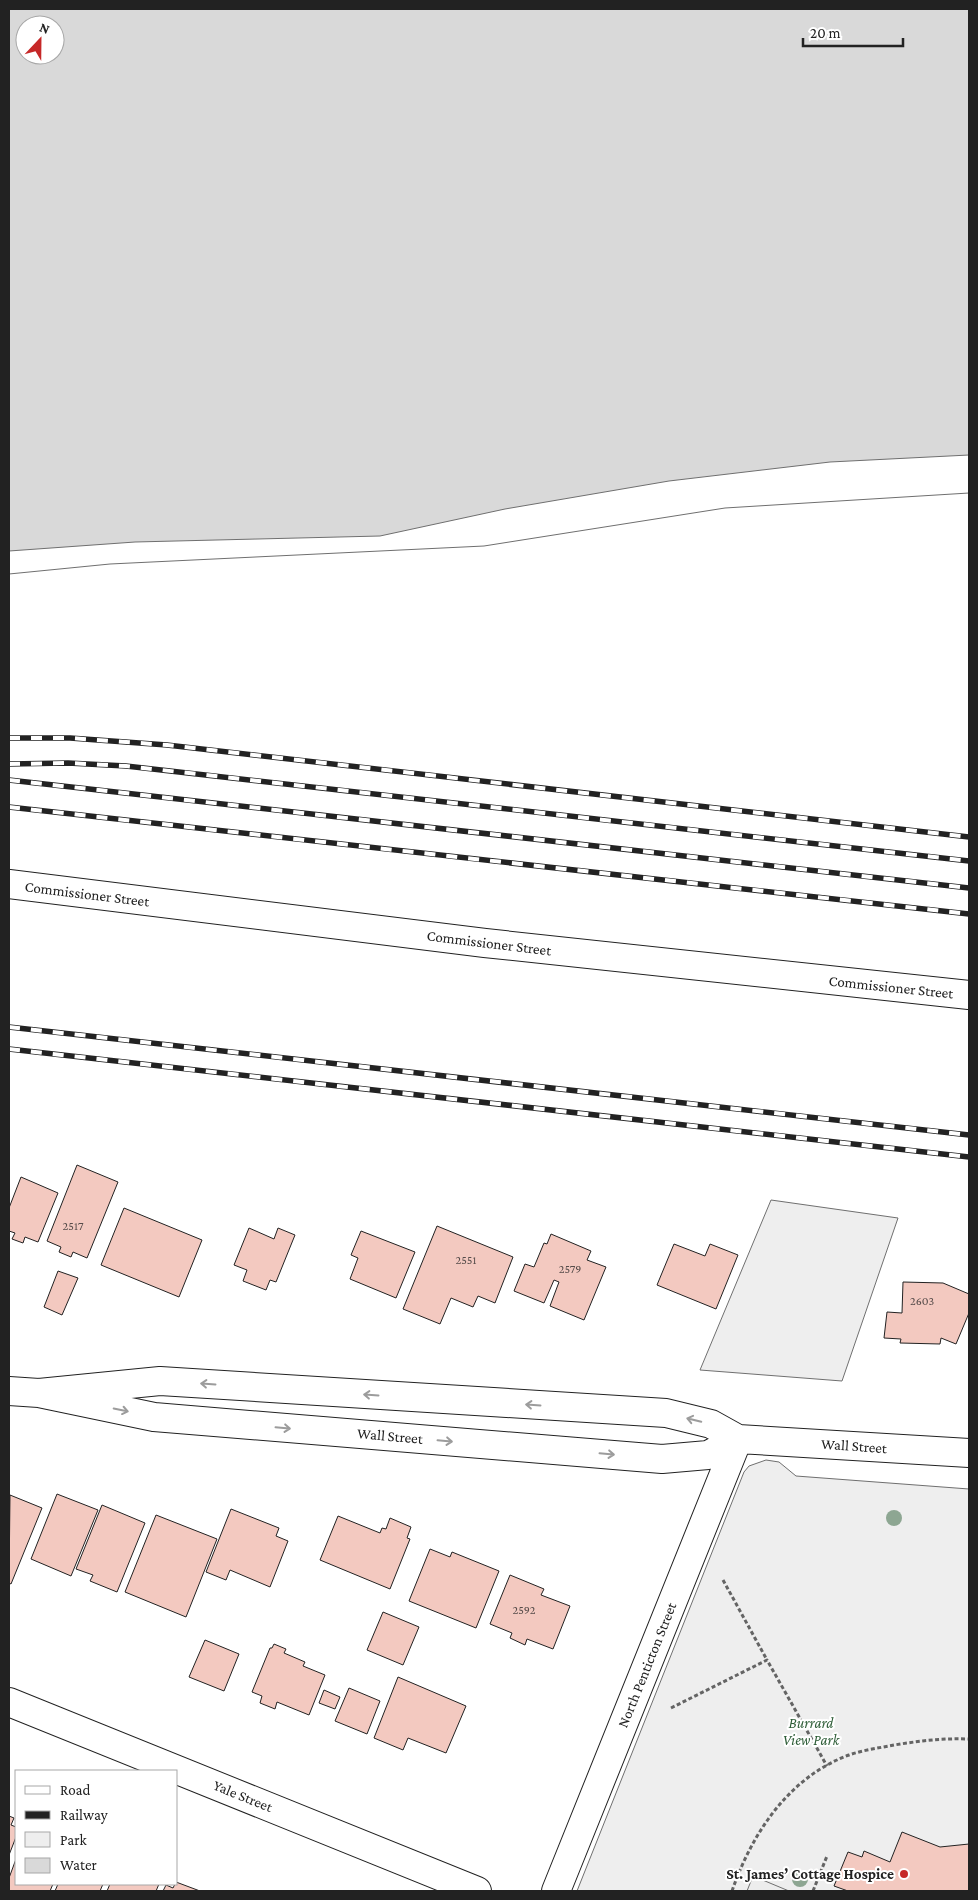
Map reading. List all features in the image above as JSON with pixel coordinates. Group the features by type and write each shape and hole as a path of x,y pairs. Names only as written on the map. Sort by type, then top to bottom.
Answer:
{"street":[{"name":"Commissioner Street","path":"9,884 485,943 969,995"},
{"name":"Wall Street","path":"40,1393 160,1381 666,1413 711,1424 738,1439 969,1453"},
{"name":"Wall Street","path":"9,1391 40,1393 154,1417 662,1459 708,1455 738,1439"},
{"name":"North Penticton Street","path":"556,1891 738,1439"},
{"name":"Yale Street","path":"9,1702 177,1770"},
{"name":"Yale Street","path":"178,1770 477,1891"}],"path":[{"path":"723,1580 827,1766"},
{"path":"671,1708 767,1660"},
{"path":"732,1891 754,1844 777,1806 800,1783 827,1766 850,1755 924,1740 969,1739"},
{"path":"813,1891 827,1856"}],"green space":[{"path":"771,1200 898,1218 842,1381 700,1370"},
{"name":"Burrard View Park","path":"766,1460 779,1462 796,1476 969,1489 969,1891 577,1891 744,1472 749,1466"}],"shaded area":[{"path":"753,1876 789,1891 747,1891"}],"water":[{"path":"9,9 969,9 969,491 725,506 9,571"}],"pier":[{"path":"969,455 969,493 725,508 484,546 110,564 9,574 9,551 135,542 380,536 505,509 669,481 830,462"}],"building":[{"path":"77,1165 118,1182 87,1258 73,1252 71,1257 59,1252 61,1247 47,1241"},
{"path":"21,1177 58,1193 38,1242 25,1237 23,1243 12,1239 15,1233 9,1231 9,1208"},
{"path":"124,1208 202,1240 179,1297 101,1265"},
{"path":"437,1226 513,1257 495,1303 478,1296 473,1307 451,1298 440,1324 403,1309"},
{"path":"249,1228 274,1239 278,1228 295,1235 276,1282 270,1280 266,1290 243,1281 247,1270 234,1265"},
{"path":"361,1231 415,1252 396,1298 350,1279 358,1258 351,1255"},
{"path":"551,1234 591,1251 587,1260 606,1267 584,1320 550,1306 559,1282 554,1280 544,1303 514,1291 525,1264 534,1267 544,1243 547,1244"},
{"path":"674,1244 705,1256 710,1244 738,1255 716,1309 657,1285"},
{"path":"58,1271 78,1278 62,1315 44,1307"},
{"path":"903,1282 943,1283 969,1294 969,1313 956,1344 941,1338 940,1344 900,1343 901,1339 884,1338 887,1312 902,1313"},
{"path":"57,1494 98,1510 71,1576 31,1559"},
{"path":"10,1495 42,1508 11,1584 9,1583"},
{"path":"102,1505 145,1523 117,1592 90,1581 93,1575 76,1569"},
{"path":"231,1509 279,1528 276,1536 288,1541 270,1587 230,1570 226,1580 206,1572"},
{"path":"156,1515 217,1539 186,1617 125,1592"},
{"path":"338,1516 380,1533 382,1528 386,1529 390,1518 411,1527 407,1538 410,1539 390,1589 320,1560"},
{"path":"430,1549 450,1557 452,1552 499,1571 476,1628 409,1601"},
{"path":"510,1575 544,1589 541,1595 570,1606 553,1649 527,1639 525,1645 510,1638 512,1633 490,1624"},
{"path":"383,1612 419,1627 403,1665 367,1650"},
{"path":"205,1640 239,1654 224,1691 189,1677"},
{"path":"274,1644 286,1649 284,1653 305,1662 303,1666 325,1675 309,1715 277,1702 275,1709 260,1703 262,1696 252,1692 270,1648"},
{"path":"398,1677 466,1706 446,1753 408,1738 403,1750 374,1738"},
{"path":"349,1688 380,1701 367,1734 335,1721"},
{"path":"324,1690 340,1697 335,1709 319,1703"},
{"path":"9,1816 14,1818 11,1825 15,1827 15,1840 9,1855"},
{"name":"St. James’ Cottage Hospice","path":"902,1832 940,1847 969,1844 969,1891 848,1891 834,1886 848,1852 862,1857 864,1851 890,1862"},
{"path":"15,1862 15,1885 53,1885 50,1891 9,1891 9,1878"},
{"path":"178,1883 200,1891 163,1891 166,1885 173,1888 174,1885 178,1885"},
{"path":"58,1885 103,1885 100,1891 55,1891"},
{"path":"110,1885 159,1885 156,1891 107,1891"}],"railway":[{"path":"9,738 70,738 167,745 969,837"},
{"path":"9,764 68,763 126,766 969,861"},
{"path":"9,780 969,888"},
{"path":"9,807 969,914"},
{"path":"9,1027 969,1135"},
{"path":"9,1049 969,1157"}],"place":[{"name":"St. James’ Cottage Hospice","path":"904,1874"}]}
